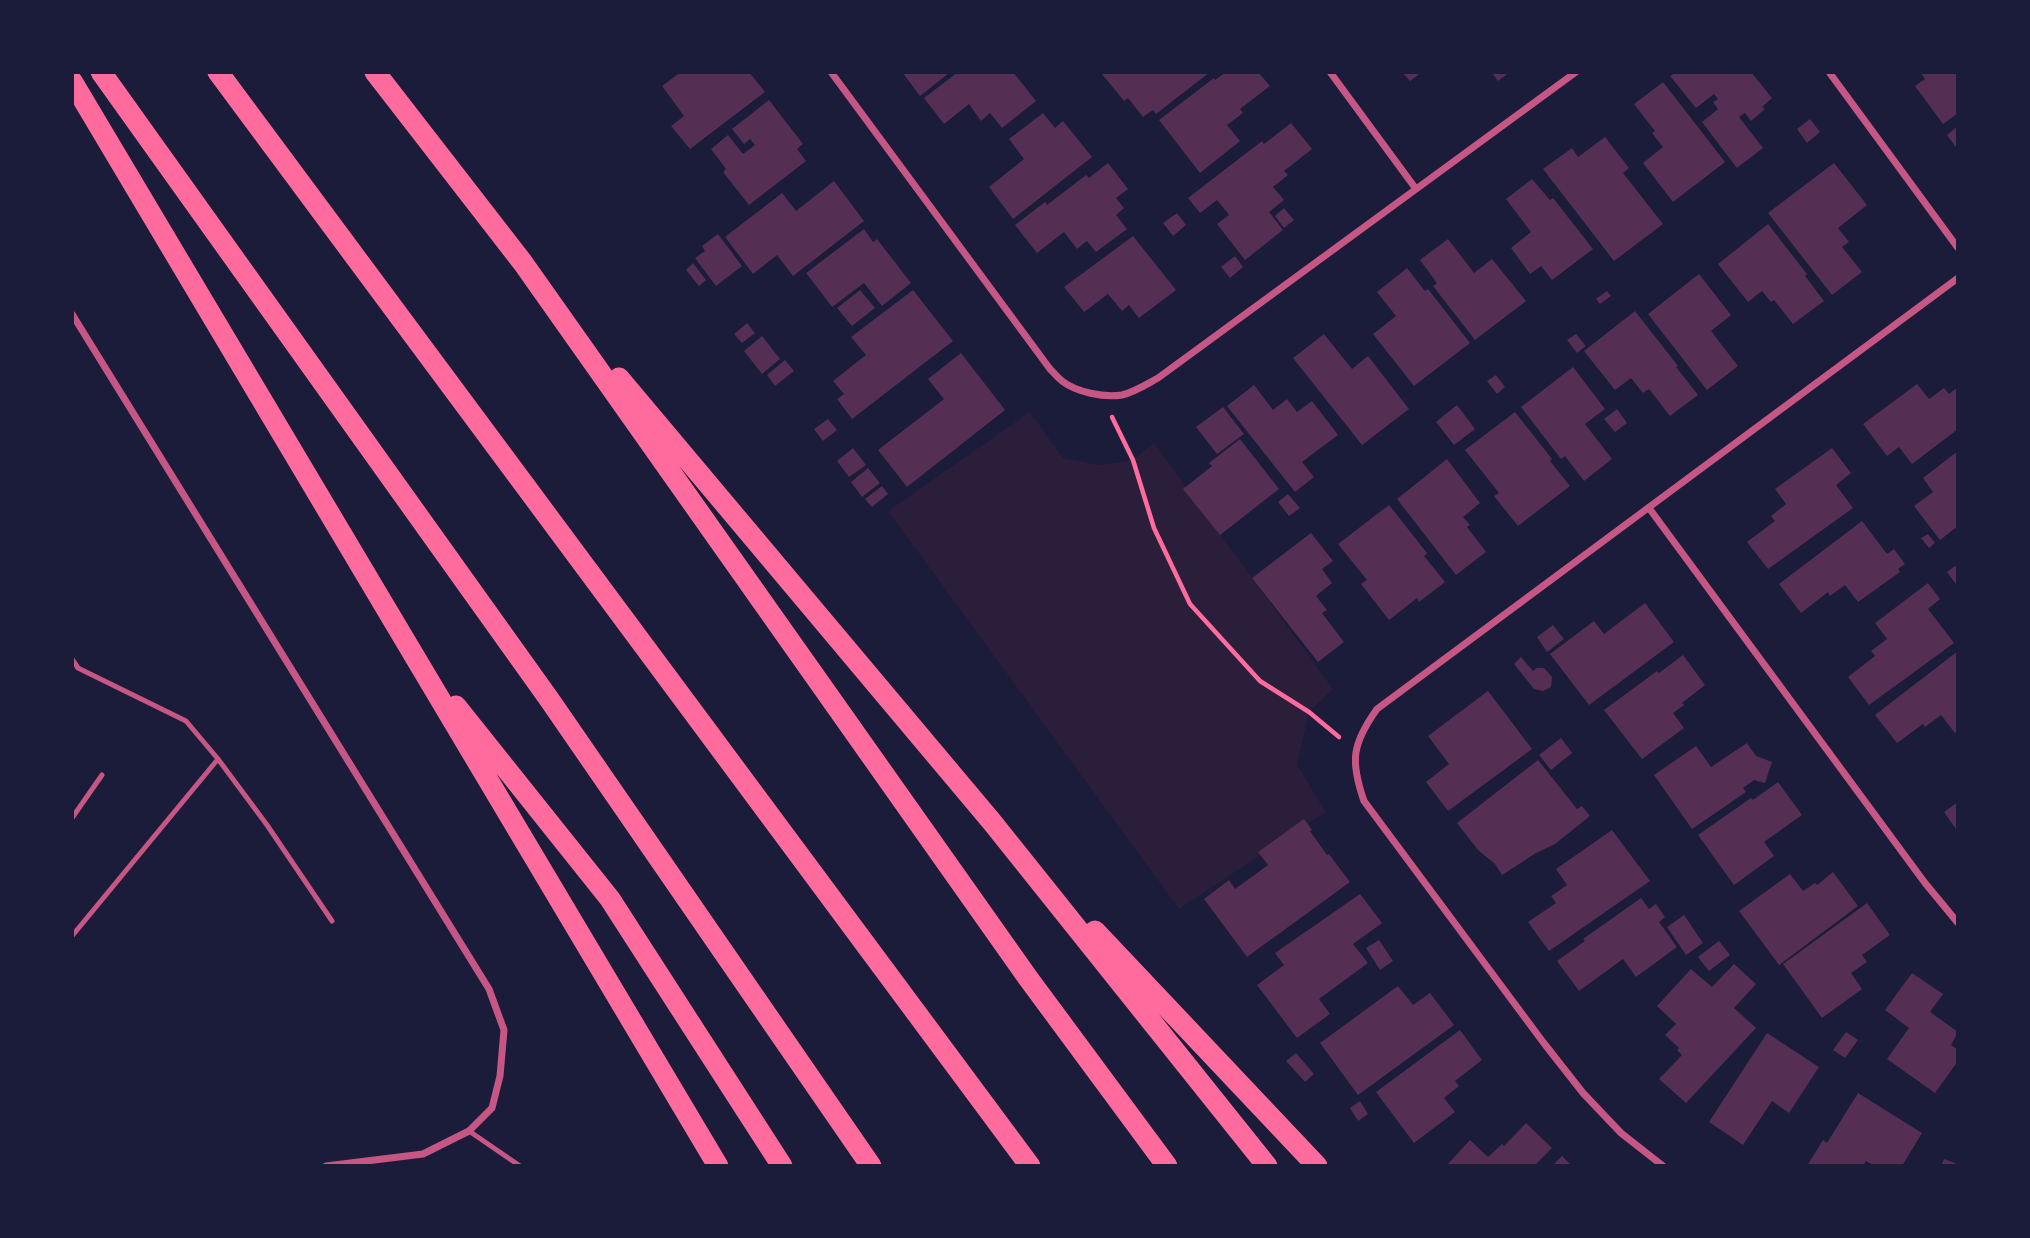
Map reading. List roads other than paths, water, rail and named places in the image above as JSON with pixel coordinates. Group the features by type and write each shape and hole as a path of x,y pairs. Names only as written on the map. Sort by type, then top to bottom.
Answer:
{"highway":[{"path":"101,72 541,687 871,1166"},
{"path":"218,72 1030,1166"},
{"path":"375,72 523,263 992,822 1267,1166"},
{"path":"72,81 718,1166"},
{"path":"523,263 1028,978 1167,1166"},
{"path":"405,641 610,899 782,1166"},
{"path":"992,822 1317,1166"}],"street":[{"path":"831,72 1050,369 1064,383 1102,395 1122,395 1158,378 1576,72"},
{"path":"1329,72 1416,189"},
{"path":"1829,72 1958,248"},
{"path":"1663,1166 1621,1133 1583,1093 1364,801 1356,778 1355,751 1364,727 1377,709 1958,278"},
{"path":"72,314 489,989 504,1030 500,1076 492,1108 468,1131 422,1154 326,1166"},
{"path":"1648,508 1925,883 1958,923"}],"lane":[{"path":"72,659 78,668 186,722 218,759 267,825 332,920"},
{"path":"72,936 218,759"},
{"path":"72,818 102,775"},
{"path":"468,1131 520,1166"}]}
